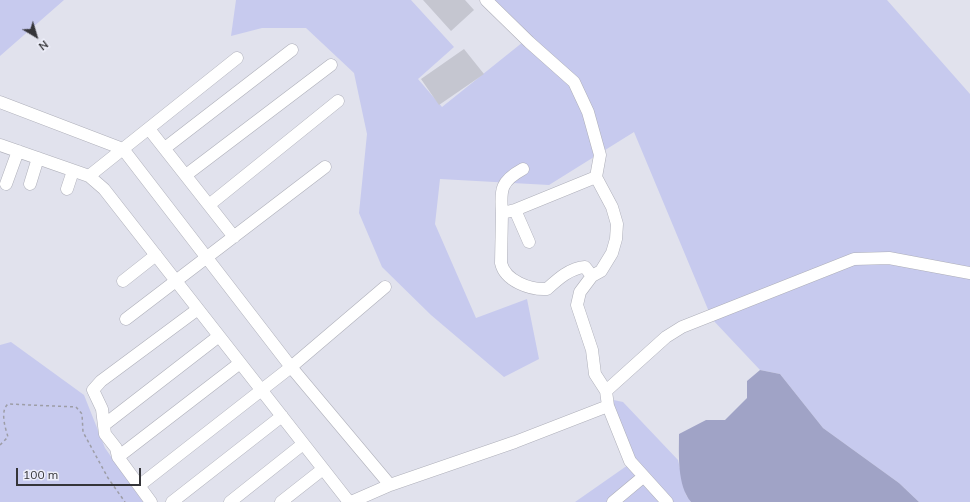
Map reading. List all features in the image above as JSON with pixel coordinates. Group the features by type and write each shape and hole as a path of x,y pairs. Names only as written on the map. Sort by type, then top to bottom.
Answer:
{"street":[{"path":"486,0 528,42 574,82 588,112 600,155 596,177 612,207 617,224 617,231 612,253 601,271 592,276 580,292 576,305 592,350 595,374 606,391 608,406 630,461 666,502"},
{"path":"164,148 292,50"},
{"path":"89,176 237,58"},
{"path":"186,175 331,65"},
{"path":"209,205 338,101"},
{"path":"0,102 123,149 291,367 390,485"},
{"path":"149,129 234,237"},
{"path":"0,145 89,176 104,189 282,416 345,500 515,442 608,406"},
{"path":"6,184 18,151"},
{"path":"30,184 38,158"},
{"path":"126,319 325,167"},
{"path":"523,169 509,177 501,191 502,270 513,280 540,289 547,289 558,278 579,267 585,267 592,276"},
{"path":"67,189 73,171"},
{"path":"502,213 515,210 596,177"},
{"path":"515,210 529,242"},
{"path":"123,281 156,255"},
{"path":"606,391 666,337 682,327 854,259 889,258 970,273"},
{"path":"140,485 291,367 386,287"},
{"path":"151,502 118,457 116,448 105,434 102,409 93,390 96,386 198,308"},
{"path":"104,424 219,336"},
{"path":"118,457 240,363"},
{"path":"172,502 282,416"},
{"path":"230,502 303,444"},
{"path":"281,502 323,469"},
{"path":"613,502 643,477"}],"path":[{"path":"0,445 8,437 2,412 4,407 8,404 76,407 82,414 83,432 108,478 125,502"}],"shaded area":[{"path":"0,0 64,0 0,56"},
{"path":"236,0 411,0 454,47 418,79 442,107 528,38 490,0 887,0 970,94 970,502 919,502 899,483 823,428 780,374 760,370 712,319 634,132 549,185 440,179 435,224 476,318 527,299 539,359 504,377 431,315 382,267 359,213 367,134 354,73 306,28 262,28 231,36"},
{"path":"11,342 84,395 105,448 143,502 0,502 0,345"},
{"path":"760,370 780,374 823,428 899,483 919,502 691,502 686,495 681,479 679,434 706,420 725,420 747,398 747,381"},
{"path":"604,398 623,402 678,460 686,495 691,502 575,502 628,465"}],"building":[{"path":"423,0 465,0 474,10 451,31"},
{"path":"464,49 484,74 439,105 421,79"}]}
